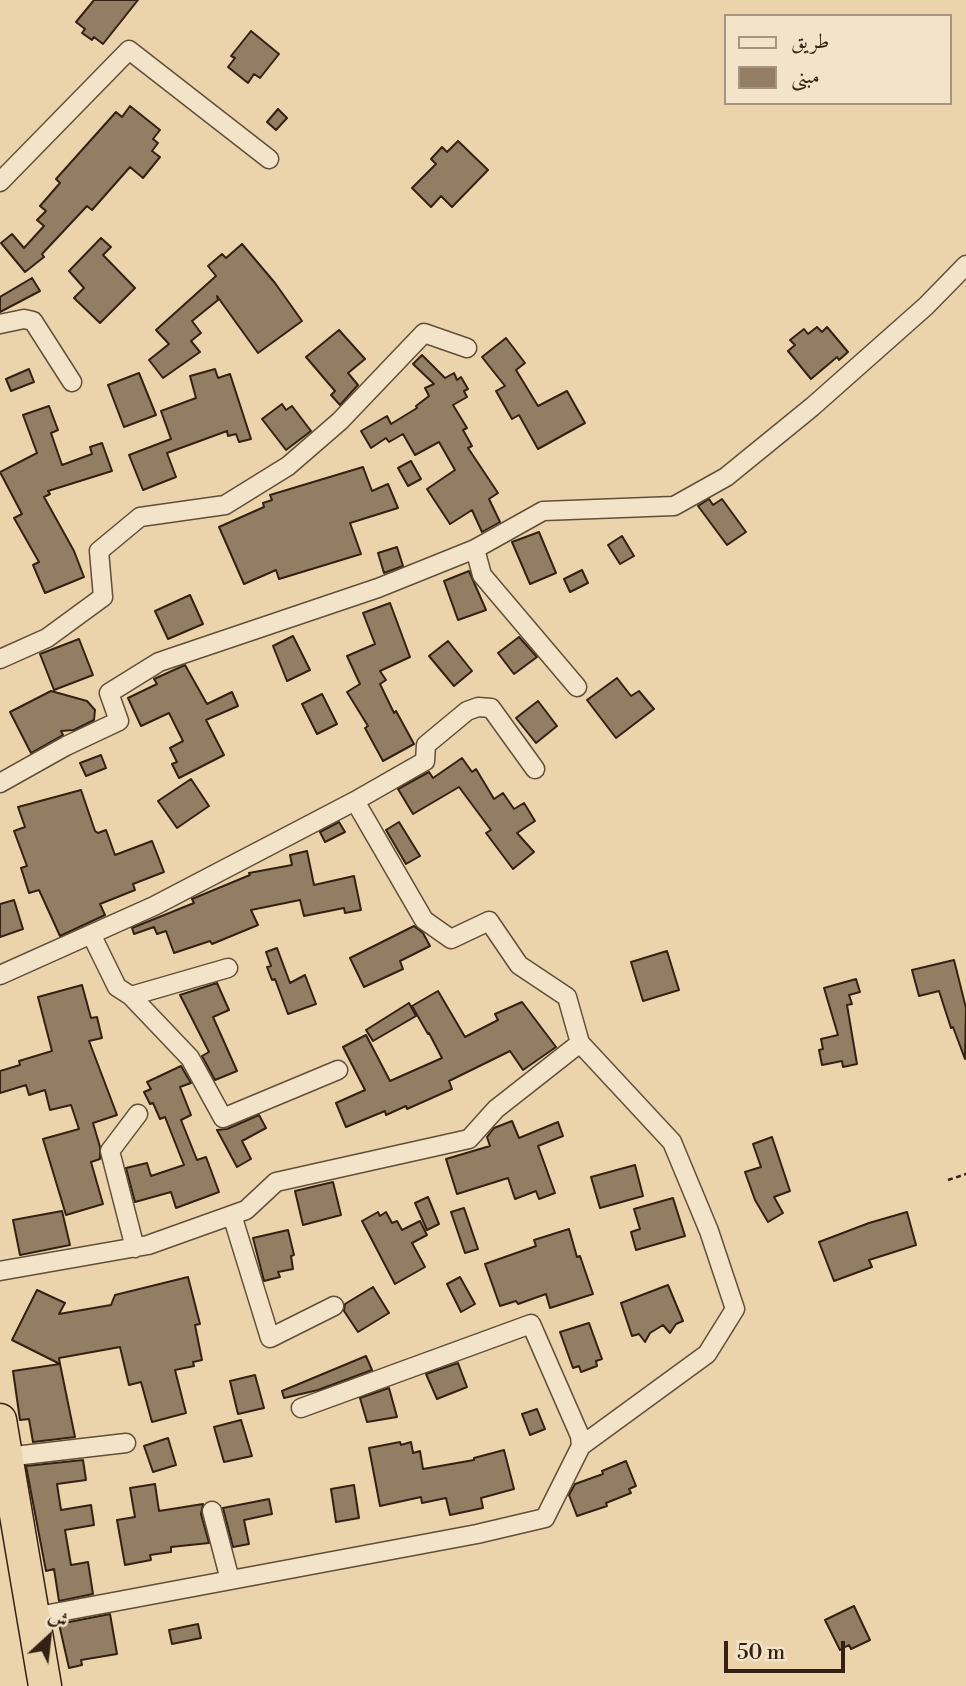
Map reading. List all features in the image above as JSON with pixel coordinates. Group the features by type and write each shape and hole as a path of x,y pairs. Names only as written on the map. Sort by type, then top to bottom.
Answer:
{"highway":[{"path":"0,1420 45,1686"}],"street":[{"path":"0,182 129,50 269,159"},
{"path":"0,783 66,746 119,722 109,693 159,662 378,588 475,549 544,511 674,506 726,477 812,407 926,306 966,265"},
{"path":"0,324 24,318 33,321 72,382"},
{"path":"0,659 47,638 103,597 99,551 140,517 225,505 288,466 340,421 424,333 467,348"},
{"path":"475,549 482,575 577,687"},
{"path":"0,975 154,906 355,802 425,761 426,745 467,711 478,707 491,708 535,769"},
{"path":"33,1616 477,1534 545,1518 581,1446 707,1354 735,1309 709,1231 672,1142 580,1043 567,997 519,965 489,921 451,939 424,920 355,802"},
{"path":"91,934 117,987 131,996 191,1058 223,1118 338,1070"},
{"path":"131,996 228,968"},
{"path":"0,1271 135,1248 246,1210 276,1182 469,1139 496,1109 580,1043"},
{"path":"135,1248 110,1151 138,1114"},
{"path":"232,1215 270,1338 334,1306"},
{"path":"301,1408 531,1324 580,1436 581,1446"},
{"path":"6,1457 127,1443"},
{"path":"212,1511 230,1580"}],"path":[{"path":"948,1180 966,1174"}],"building":[{"path":"94,0 138,0 103,44 82,33 85,29 76,22"},
{"path":"251,31 279,54 260,78 254,74 248,83 228,67 235,58 231,56"},
{"path":"130,106 160,130 153,139 158,143 152,151 160,157 143,178 130,167 92,210 87,206 42,254 44,257 25,272 1,243 12,234 24,248 44,226 37,220 46,211 40,206 60,183 56,179 116,112 122,117"},
{"path":"278,109 287,118 276,130 267,122"},
{"path":"458,141 488,170 452,207 441,196 431,207 412,188 436,164 431,159 442,147 447,152"},
{"path":"101,238 111,247 103,255 135,288 100,323 74,298 84,288 69,271"},
{"path":"242,244 302,321 258,353 217,296 218,300 192,321 201,333 191,341 200,352 163,378 149,360 169,344 156,330 216,276 208,266 222,254 226,258"},
{"path":"32,278 40,291 0,312 0,297"},
{"path":"817,327 822,332 827,327 848,352 839,360 837,357 811,379 788,351 795,345 790,340 804,329 808,334"},
{"path":"339,330 365,359 348,373 358,385 340,405 331,395 335,391 306,357"},
{"path":"506,338 525,363 516,370 538,406 567,391 585,423 538,449 519,415 512,419 496,391 505,386 482,357"},
{"path":"422,355 445,378 454,373 457,380 461,377 468,389 464,391 467,397 453,405 467,428 463,430 472,446 468,448 498,493 489,499 500,522 482,532 472,510 450,524 427,489 455,470 439,442 415,455 403,434 389,442 386,438 371,448 361,431 387,416 391,424 417,408 416,406 429,396 425,388 434,384 413,364"},
{"path":"29,369 34,382 11,391 6,379"},
{"path":"215,369 218,378 230,374 251,439 239,442 236,434 228,436 227,431 167,453 176,477 143,490 129,455 171,439 161,411 196,398 190,376"},
{"path":"139,373 156,415 124,427 108,385"},
{"path":"282,404 286,410 292,406 311,431 286,450 262,419"},
{"path":"49,406 58,430 51,433 62,465 92,454 90,447 102,443 112,471 48,491 50,494 44,497 74,551 84,577 45,593 33,565 39,562 14,518 22,514 0,472 37,453 23,415"},
{"path":"411,461 421,479 408,486 398,468"},
{"path":"363,467 372,491 388,484 398,508 350,523 361,554 279,579 276,570 244,584 219,527 264,507 263,503 272,500 270,495"},
{"path":"709,499 713,505 722,499 746,532 727,545 698,506"},
{"path":"539,532 556,573 530,584 512,542"},
{"path":"622,536 634,556 620,564 608,545"},
{"path":"397,547 403,566 384,573 378,553"},
{"path":"582,570 588,583 570,592 564,579"},
{"path":"469,571 486,610 458,620 444,581"},
{"path":"190,595 203,624 168,639 155,611"},
{"path":"390,603 410,657 380,671 386,680 380,684 394,713 396,711 414,744 383,761 365,728 368,726 347,692 360,684 347,656 375,644 363,613"},
{"path":"293,636 310,670 287,681 273,646"},
{"path":"519,637 537,657 514,674 498,653"},
{"path":"79,639 93,675 54,690 40,654"},
{"path":"448,641 472,671 454,686 429,656"},
{"path":"185,665 207,704 232,692 238,706 206,720 224,755 179,778 172,764 177,762 170,748 183,741 169,713 141,726 128,698 157,684 154,679"},
{"path":"617,678 631,696 639,691 654,709 616,738 587,700"},
{"path":"51,691 87,701 95,710 94,720 74,730 61,731 63,735 31,753 10,712"},
{"path":"322,694 337,724 317,734 302,704"},
{"path":"538,701 557,726 536,743 516,718"},
{"path":"101,755 106,768 86,776 80,763"},
{"path":"462,758 472,772 476,769 494,799 503,793 514,809 524,803 535,821 517,833 534,852 513,869 486,833 491,830 459,787 413,814 398,789 429,772 433,778"},
{"path":"191,779 209,806 177,828 158,801"},
{"path":"81,790 95,831 98,833 106,830 115,855 152,841 164,872 133,884 135,890 100,904 105,915 60,936 39,890 29,893 21,868 27,866 14,831 25,827 18,807"},
{"path":"339,822 345,832 325,842 320,832"},
{"path":"399,822 420,856 406,864 386,830"},
{"path":"307,851 314,885 354,876 361,910 345,913 344,908 304,916 300,900 251,910 258,925 212,944 210,941 174,953 166,931 157,934 154,927 134,934 132,928 194,903 192,899 250,875 249,873 292,865 290,855"},
{"path":"14,900 23,929 0,937 0,904"},
{"path":"414,926 423,933 430,946 400,961 403,969 364,987 350,958"},
{"path":"277,948 290,983 305,975 316,1004 288,1014 275,979 272,980 267,967 271,966 266,952"},
{"path":"667,951 679,990 643,1001 631,962"},
{"path":"954,960 966,1008 965,1059 939,991 919,996 912,970"},
{"path":"856,979 860,992 849,995 852,1004 847,1005 857,1064 843,1067 842,1061 822,1065 819,1050 823,1049 821,1039 838,1035 824,988"},
{"path":"217,983 229,1010 213,1017 237,1071 215,1080 202,1056 209,1052 180,995"},
{"path":"82,985 91,1018 97,1017 102,1038 89,1041 117,1115 93,1123 100,1147 100,1159 91,1162 103,1204 66,1215 43,1139 79,1129 71,1105 50,1110 45,1090 29,1095 26,1085 0,1093 0,1071 20,1065 19,1061 52,1051 38,997"},
{"path":"438,991 465,1037 498,1020 495,1014 522,1002 556,1047 523,1070 510,1051 449,1081 452,1089 407,1109 406,1106 386,1115 385,1111 346,1127 336,1103 365,1090 343,1047 366,1035 390,1081 442,1058 412,1006"},
{"path":"409,1003 416,1016 373,1041 366,1030"},
{"path":"181,1066 191,1083 180,1087 191,1115 181,1120 197,1160 206,1157 219,1192 176,1208 171,1192 135,1202 126,1168 147,1163 151,1176 184,1165 165,1117 160,1119 153,1103 150,1104 144,1092 151,1089 147,1082"},
{"path":"259,1115 266,1128 242,1141 251,1159 237,1167 217,1130 227,1129"},
{"path":"512,1121 519,1138 558,1122 563,1136 538,1146 555,1193 539,1199 536,1191 515,1199 508,1178 457,1194 446,1159 490,1146 487,1137 494,1128"},
{"path":"772,1137 790,1191 774,1197 783,1213 768,1222 755,1200 745,1172 761,1167 753,1144"},
{"path":"635,1165 643,1196 600,1208 591,1177"},
{"path":"333,1182 341,1215 303,1225 295,1191"},
{"path":"428,1197 439,1224 427,1230 415,1203"},
{"path":"673,1198 685,1236 636,1250 631,1232 640,1229 634,1209"},
{"path":"464,1208 478,1249 465,1253 451,1212"},
{"path":"62,1211 70,1245 20,1255 13,1220"},
{"path":"378,1212 380,1216 386,1212 392,1223 397,1221 402,1230 420,1221 427,1235 412,1243 425,1267 395,1284 362,1221"},
{"path":"907,1212 916,1245 869,1260 872,1267 834,1281 819,1242"},
{"path":"569,1229 577,1257 580,1256 593,1294 550,1308 546,1294 518,1304 516,1301 500,1306 485,1264 536,1246 534,1240"},
{"path":"288,1230 294,1255 291,1256 293,1269 278,1272 280,1277 264,1281 253,1238"},
{"path":"188,1277 200,1324 195,1325 202,1360 193,1362 194,1366 175,1370 186,1413 152,1422 141,1382 129,1385 120,1347 59,1358 60,1364 12,1340 37,1290 65,1303 59,1314 111,1305 115,1295"},
{"path":"460,1277 475,1304 461,1312 447,1284"},
{"path":"668,1285 683,1321 676,1324 670,1333 663,1325 650,1333 645,1342 639,1334 632,1336 621,1303"},
{"path":"373,1287 389,1313 358,1332 344,1311 345,1304"},
{"path":"589,1323 602,1359 596,1361 597,1366 581,1372 579,1366 573,1368 560,1332"},
{"path":"366,1356 372,1370 318,1390 284,1398 282,1391"},
{"path":"458,1363 467,1387 437,1399 426,1374"},
{"path":"60,1364 75,1437 33,1442 29,1419 20,1420 13,1371"},
{"path":"255,1375 264,1408 238,1414 230,1381"},
{"path":"389,1388 397,1417 367,1422 360,1398"},
{"path":"537,1409 545,1429 530,1435 522,1414"},
{"path":"241,1420 252,1456 224,1462 214,1427"},
{"path":"168,1438 176,1465 153,1472 144,1446"},
{"path":"400,1442 401,1445 411,1442 413,1453 420,1451 423,1469 474,1460 504,1450 514,1489 481,1498 483,1508 450,1515 446,1498 422,1503 421,1497 380,1506 369,1448"},
{"path":"83,1460 86,1480 57,1484 61,1510 91,1505 94,1525 65,1530 71,1565 88,1562 93,1594 59,1601 54,1569 46,1571 26,1466"},
{"path":"626,1461 636,1486 629,1489 631,1493 606,1503 607,1506 577,1516 569,1495 575,1484 603,1474 602,1471"},
{"path":"155,1484 159,1511 203,1504 201,1514 209,1543 171,1547 171,1552 150,1555 151,1560 125,1565 117,1520 135,1517 130,1488"},
{"path":"354,1485 359,1518 336,1522 331,1489"},
{"path":"269,1499 272,1514 244,1520 249,1544 233,1547 223,1508"},
{"path":"854,1606 870,1640 851,1649 849,1645 840,1650 825,1620"},
{"path":"110,1614 117,1654 81,1660 82,1665 69,1668 59,1624"},
{"path":"198,1624 201,1638 172,1644 169,1630"}]}
